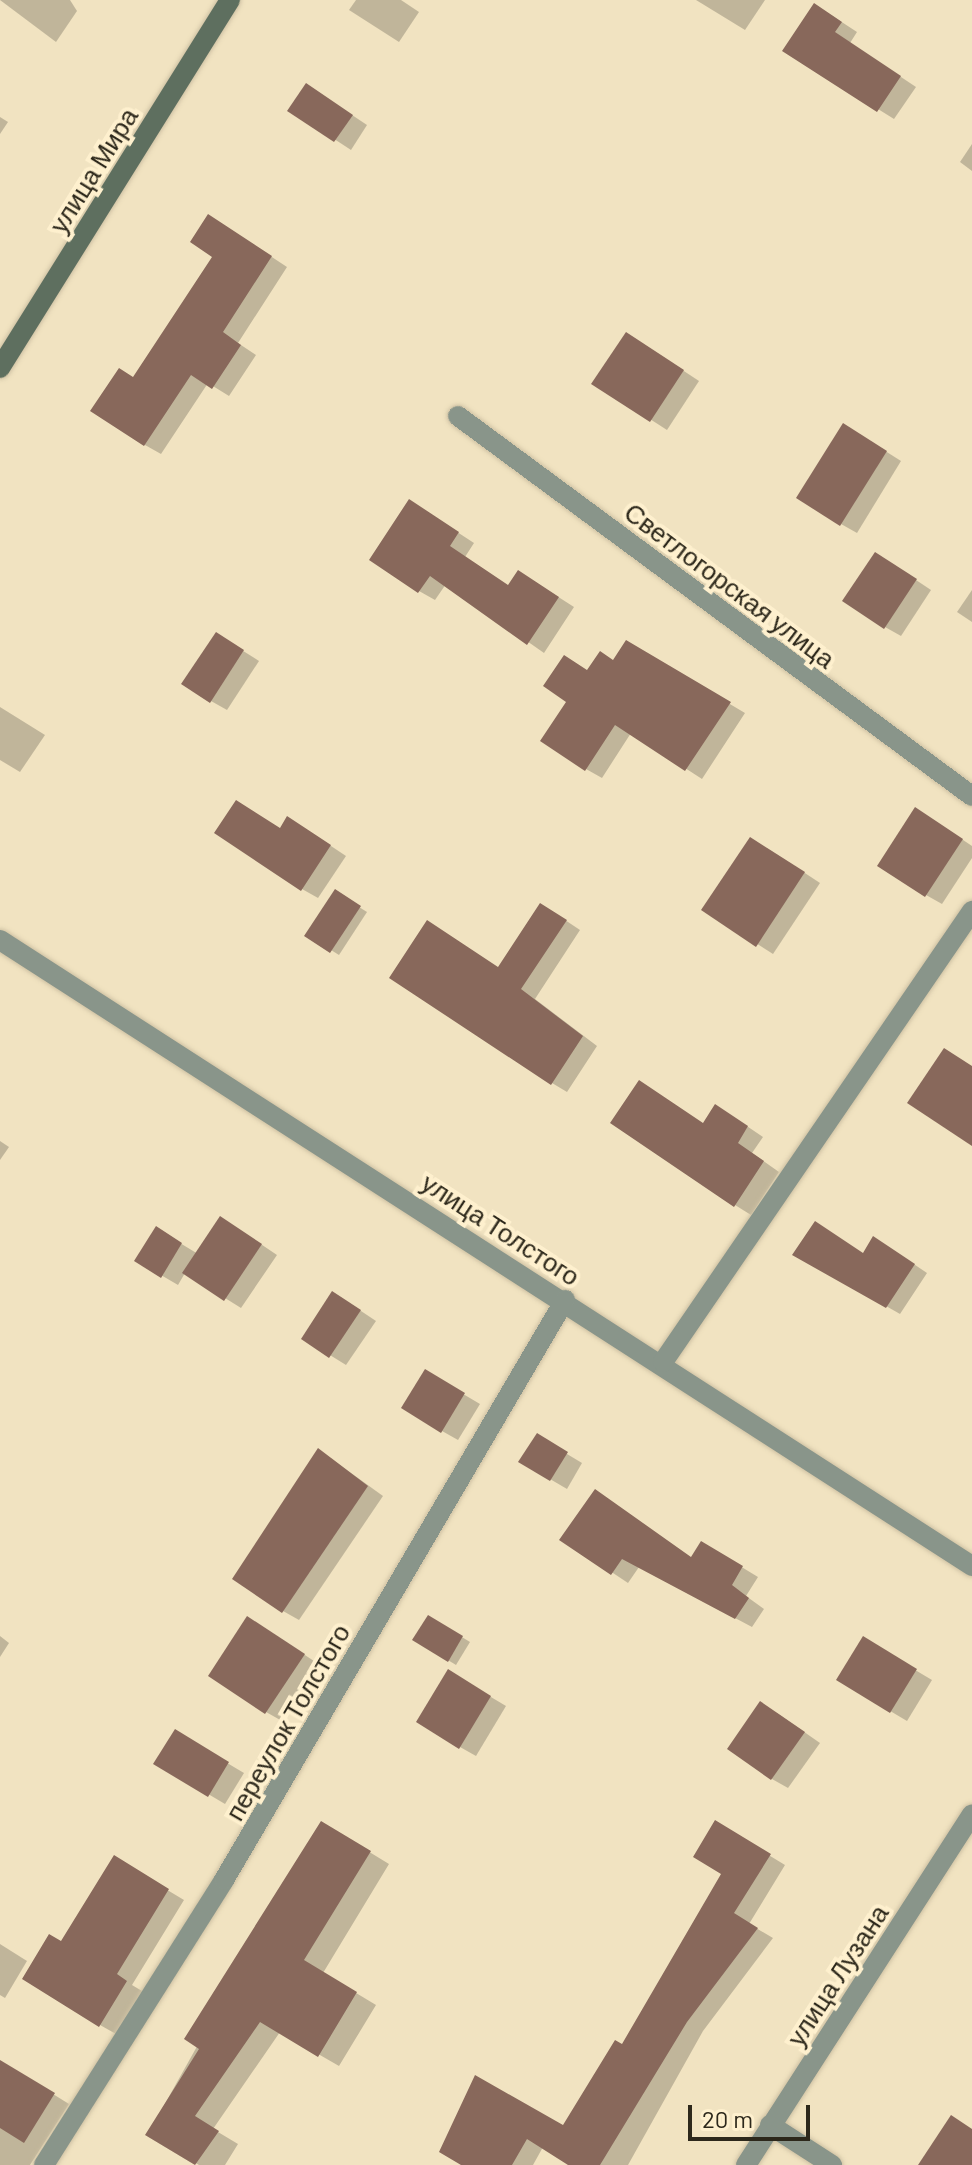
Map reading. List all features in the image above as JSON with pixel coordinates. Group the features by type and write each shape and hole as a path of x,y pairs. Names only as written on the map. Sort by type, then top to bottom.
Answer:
{"main road":[{"name":"улица Мира","path":"0,368 230,0"}],"street":[{"name":"Светлогорская улица","path":"458,416 972,796"},
{"path":"663,1362 972,911"},
{"name":"улица Толстого","path":"0,940 663,1362 972,1566"},
{"name":"переулок Толстого","path":"44,2165 224,1880 565,1300"},
{"name":"улица Лузана","path":"746,2165 972,1814"},
{"path":"770,2125 832,2165"}],"building":[{"path":"814,3 842,22 835,32 901,76 877,112 782,51"},
{"path":"306,83 353,115 334,142 287,111"},
{"path":"208,214 272,256 223,332 241,345 212,389 191,375 144,446 90,411 119,368 133,377 212,257 190,242"},
{"path":"626,332 684,370 650,422 591,384"},
{"path":"843,423 887,451 840,526 796,498"},
{"path":"409,499 459,532 450,546 508,585 518,570 559,597 527,645 430,576 418,593 369,560"},
{"path":"875,552 917,579 884,629 842,601"},
{"path":"216,632 244,650 210,703 181,684"},
{"path":"626,640 731,702 685,771 615,725 585,771 540,741 566,702 543,686 564,655 587,670 600,651 613,660"},
{"path":"236,800 280,828 287,816 331,845 301,891 214,833"},
{"path":"915,807 963,839 925,897 877,866"},
{"path":"750,837 805,872 756,947 701,910"},
{"path":"335,889 361,906 330,953 304,936"},
{"path":"540,903 567,920 521,989 583,1036 551,1085 389,978 427,920 498,967"},
{"path":"944,1048 972,1066 972,1146 907,1103"},
{"path":"639,1080 703,1123 715,1104 748,1126 738,1143 764,1161 734,1207 610,1123"},
{"path":"220,1216 262,1244 224,1301 182,1273"},
{"path":"815,1221 863,1253 873,1236 915,1264 886,1308 792,1255"},
{"path":"156,1226 182,1243 161,1278 134,1261"},
{"path":"332,1291 361,1310 329,1358 301,1339"},
{"path":"425,1369 465,1393 441,1433 401,1408"},
{"path":"537,1433 568,1452 550,1481 518,1462"},
{"path":"318,1448 368,1486 282,1613 232,1579"},
{"path":"595,1489 691,1557 701,1541 743,1566 732,1585 749,1598 735,1619 622,1559 611,1575 559,1540"},
{"path":"428,1615 463,1636 448,1662 412,1640"},
{"path":"247,1616 305,1654 265,1714 208,1676"},
{"path":"863,1636 917,1669 890,1713 836,1680"},
{"path":"448,1669 491,1696 459,1749 416,1722"},
{"path":"760,1701 805,1732 771,1780 727,1749"},
{"path":"175,1729 229,1762 208,1797 153,1764"},
{"path":"715,1820 771,1854 734,1913 758,1928 687,2022 600,2165 568,2165 527,2139 512,2165 461,2165 439,2152 475,2075 563,2125 615,2040 622,2044 721,1874 693,1857"},
{"path":"321,1821 371,1851 304,1960 357,1992 318,2057 260,2022 195,2116 219,2131 195,2165 145,2135 199,2049 184,2039"},
{"path":"114,1855 169,1889 117,1974 127,1981 99,2027 22,1979 49,1934 61,1941"},
{"path":"0,2060 55,2093 24,2143 0,2128"},
{"path":"951,2115 972,2129 972,2165 918,2165"}]}
